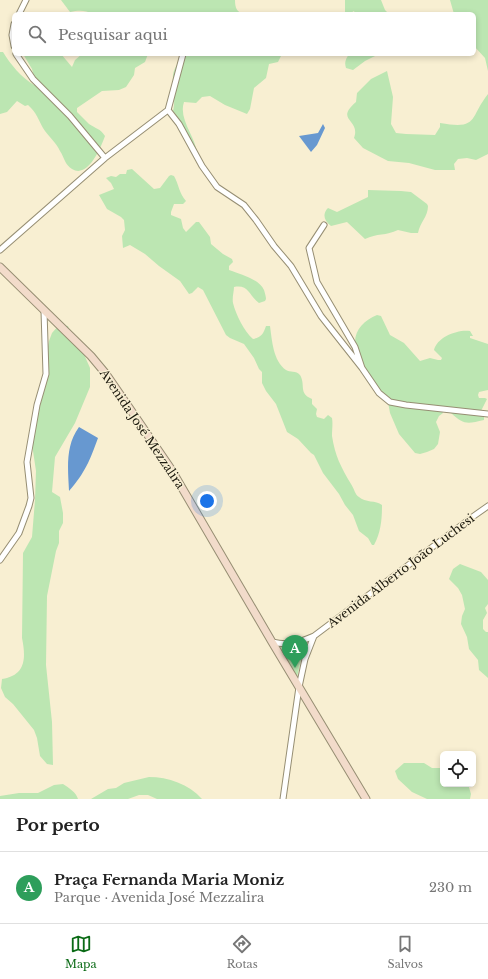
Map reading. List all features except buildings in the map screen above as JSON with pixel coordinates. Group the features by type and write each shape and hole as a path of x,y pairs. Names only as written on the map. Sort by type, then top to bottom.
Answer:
{"main road":[{"name":"Avenida José Mezzalira","path":"0,267 91,356 106,374 171,469 366,799"}],"street":[{"path":"20,12 26,0"},
{"path":"17,56 33,79 70,116 105,158"},
{"path":"0,250 105,158 168,110 182,56"},
{"path":"168,110 179,124 202,166 217,187 244,205 256,220 274,246 296,272 321,316 362,368 379,393 390,402 488,414"},
{"path":"324,225 309,248 317,282 355,347 362,368"},
{"path":"0,560 19,533 30,502 27,462 37,405 46,374 44,311"},
{"name":"Avenida Alberto João Luchesi","path":"314,636 488,506"},
{"path":"272,642 292,644 314,636"},
{"path":"283,799 299,687 305,659 314,636"}],"green space":[{"path":"61,0 235,0 235,5 239,12 87,12 70,12"},
{"path":"345,0 381,0 387,12 354,11 345,12"},
{"path":"450,0 488,0 488,71 485,58 476,48 476,12 453,12"},
{"path":"0,52 3,52 25,79 34,85 39,80 35,80 32,69 24,56 63,56 72,67 75,60 80,56 147,56 145,62 135,68 134,75 126,87 119,90 102,91 77,108 77,112 89,124 100,130 105,136 97,154 83,170 78,171 72,169 68,165 56,145 43,128 35,113 28,105 25,106 17,101 7,112 0,114"},
{"path":"180,56 281,56 278,62 269,64 266,78 254,88 250,109 247,114 225,105 210,96 202,97 196,103 184,102 183,115 194,141 197,153 173,111 173,75"},
{"path":"348,56 375,56 353,70 346,68 346,61"},
{"path":"387,71 393,97 391,124 396,133 435,135 440,127 440,123 461,125 467,123 475,116 488,94 488,154 476,160 467,158 458,159 454,164 455,170 435,170 409,163 388,161 363,148 354,138 354,127 347,113 356,102 357,93 371,79"},
{"path":"132,169 154,189 160,188 169,176 174,176 186,201 183,204 174,204 171,215 181,219 183,228 186,232 196,222 199,222 210,237 211,244 232,259 233,262 229,266 229,270 244,275 262,286 266,299 265,301 259,303 243,287 234,287 233,303 238,318 246,332 253,339 262,335 266,326 270,326 274,350 278,361 286,370 300,375 305,394 312,399 312,404 317,409 317,417 324,419 328,415 332,418 332,436 341,467 361,499 377,502 382,505 381,525 374,545 372,545 368,538 359,531 353,515 323,473 314,455 298,439 287,432 276,404 262,383 262,372 254,358 244,344 226,335 203,290 198,287 189,294 180,281 145,254 130,245 123,248 122,236 125,230 124,220 107,209 99,195 114,189 106,178 126,174 127,170"},
{"path":"368,190 411,192 427,204 428,210 418,233 398,230 365,239 347,222 331,226 327,222 324,215 328,208 337,212 368,197"},
{"path":"377,315 381,316 390,335 404,343 420,361 430,358 441,360 442,358 434,350 436,345 439,341 449,335 460,331 470,331 473,336 470,336 470,338 488,344 488,390 479,392 478,395 479,398 487,399 481,411 484,420 470,423 463,422 445,408 440,406 443,413 439,416 436,422 440,432 438,444 434,449 427,452 420,454 415,453 399,434 390,413 388,402 368,377 355,342 355,337 359,329 368,320"},
{"path":"59,325 68,326 71,335 83,352 90,368 90,387 75,423 55,457 52,492 60,497 63,523 59,531 59,543 47,596 46,665 52,722 53,765 47,764 40,756 34,730 13,704 5,697 1,688 2,679 16,674 20,670 24,659 22,638 23,553 32,537 35,500 36,471 33,451 33,422 40,406 47,380 47,351 49,341 52,333"},
{"path":"460,564 481,572 488,580 488,604 485,608 487,613 483,620 483,629 488,632 488,678 479,670 478,660 469,649 467,637 461,624 465,609 462,595 458,588 449,579 453,569"},
{"path":"305,643 297,677 280,647 294,647"},
{"path":"404,763 424,763 432,768 440,768 440,787 469,787 471,794 470,799 427,799 412,792 398,779 395,771"},
{"path":"149,777 163,778 178,782 191,789 202,799 157,799 148,795 139,795 128,799 91,799 108,789 116,788 124,783"},
{"path":"63,784 74,792 78,799 0,799 0,796 19,793 38,793 54,785"}],"water":[{"path":"323,124 325,128 317,145 311,152 299,136 318,133"},
{"path":"79,427 98,438 86,466 69,491 69,450 71,442"}],"place":[{"name":"Praça Fernanda Maria Moniz","path":"295,668"}]}
